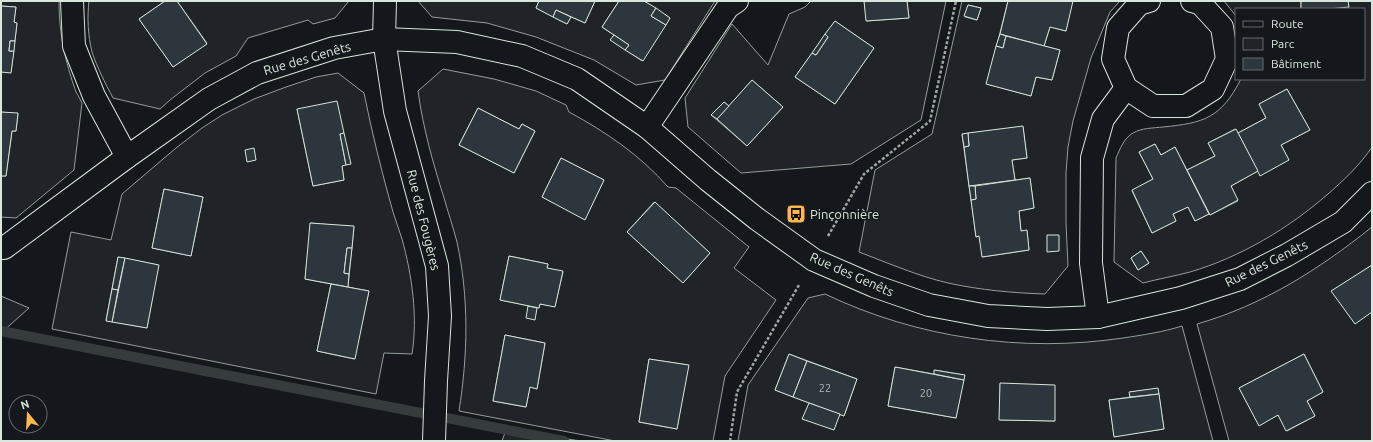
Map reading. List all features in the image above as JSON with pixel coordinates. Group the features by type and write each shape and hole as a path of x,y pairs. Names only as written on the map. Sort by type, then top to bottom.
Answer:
{"street":[{"path":"72,1 74,46 94,96 127,157"},
{"name":"Rue des Fougères","path":"385,1 384,39 395,112 437,266 440,316 434,441"},
{"path":"647,127 728,7 737,1"},
{"path":"1149,1 1139,4 1118,28 1113,59 1126,88 1153,106 1186,106 1213,89 1227,59 1222,27 1200,3 1192,1"},
{"name":"Rue des Genêts","path":"1,248 4,248 10,244 209,98 257,73 334,48 384,39 457,42 522,56 577,79 647,127 732,200 814,260 874,286 929,304 988,316 1047,319 1098,317 1181,298 1240,279 1287,255 1343,222 1372,193"},
{"path":"1098,317 1091,263 1092,158 1103,119 1126,88"}],"path":[{"path":"730,441 737,392 864,174 930,121 956,1"}],"green space":[{"path":"1,1 59,1 61,36 76,92 82,103 74,170 16,218 1,217 1,176 6,176 12,131 16,131 18,114 1,112 1,72 11,72 17,23 14,22 16,7 1,6"},
{"path":"89,1 165,1 139,19 173,67 207,43 177,1 349,1 335,18 313,24 308,20 248,38 236,56 205,73 160,109 113,98 101,75 92,52 88,26"},
{"path":"418,1 539,1 536,8 567,24 571,17 585,23 595,1 619,1 602,27 614,35 611,40 642,61 670,18 644,1 715,1 665,80 636,85 594,60 536,37 487,23 432,17"},
{"path":"811,1 864,1 867,21 909,18 907,1 946,1 921,120 851,164 741,173 688,127 685,98 732,24 768,65 789,14 805,7","holes":["835,21 874,48 835,104 795,77","752,80 783,107 747,146 711,115 724,102 729,106"]},
{"path":"962,1 1008,1 987,84 1031,96 1036,77 1052,80 1060,50 1044,46 1050,27 1066,31 1072,1 1120,1 1110,12 1091,58 1073,121 1068,147 1066,173 1068,266 1045,294 996,291 948,283 914,273 859,252 875,170 932,134","holes":["968,5 981,8 977,20 965,17","1023,127 1027,158 1012,160 1015,180 1030,178 1034,208 1019,211 1021,231 1027,231 1029,250 983,257 979,236 976,237 962,134"]},
{"path":"1224,1 1301,1 1301,8 1235,8 1235,15"},
{"path":"1348,1 1372,1 1372,147 1367,154 1346,178 1328,194 1281,230 1264,240 1246,250 1209,266 1143,283 1114,262 1116,158 1127,138 1133,133 1148,128 1190,123 1210,116 1226,102 1240,80 1365,80 1365,8 1349,8","holes":["1287,89 1310,130 1281,145 1289,160 1258,171 1231,186 1238,201 1195,221 1188,207 1173,214 1176,221 1152,233 1132,191 1153,179 1139,152 1155,144 1161,155 1175,147 1187,170 1215,156 1208,143 1235,129 1238,133 1266,118 1259,104","1141,251 1149,263 1138,270 1131,258"]},
{"path":"443,69 494,79 536,91 566,105 569,112 609,136 634,154 668,187 676,188 749,247 734,268 776,300 725,376 713,441 615,441 459,411 464,368 466,326 464,284 457,242 429,145 418,91","holes":["478,108 519,129 522,124 535,131 514,173 459,145","561,158 604,180 585,219 542,197","654,202 710,253 683,283 627,232","509,256 548,264 547,268 563,272 555,306 540,304 539,308 500,300","505,335 545,343 537,389 530,387 526,407 493,401","649,359 688,365 677,429 639,422"]},
{"path":"338,73 364,93 381,168 409,267 414,311 414,340 412,354 384,353 376,394 52,329 71,232 111,240 122,194 176,148 222,115 254,99 316,77","holes":["297,109 342,166 344,180 313,186","164,189 203,197 191,256 152,248","311,223 354,227 348,287 369,291 354,359 317,351 331,284 305,279","118,257 158,265 147,328 106,320"]},
{"path":"1372,227 1372,265 1332,291 1372,312 1372,441 1229,441 1197,324 1245,307 1267,296 1310,272 1352,243","holes":["1304,354 1323,392 1307,401 1315,416 1287,431 1278,415 1259,425 1239,388"]},
{"path":"825,294 896,322 971,338 1009,342 1047,344 1085,342 1123,338 1182,326 1213,441 738,441 748,385 808,298","holes":["789,354 857,379 844,416 775,390","895,367 934,374 935,370 964,375 956,418 888,406","1000,384 1055,421 1000,420","1158,389 1164,429 1114,436 1109,400 1130,397 1130,392"]},
{"path":"1,296 29,308 1,333"},
{"path":"506,430 581,441 502,441"}],"building":[{"path":"165,1 177,1 207,44 173,67 139,19"},
{"path":"539,1 595,1 585,23 556,10 553,17 536,8"},
{"path":"619,1 644,1 656,8 651,16 666,25 643,61 625,50 629,45 602,27"},
{"path":"864,1 907,1 909,18 866,21"},
{"path":"1008,1 1073,1 1066,31 1050,27 1044,46 1000,34"},
{"path":"1301,1 1348,1 1349,7 1339,8 1301,8"},
{"path":"968,5 981,8 977,20 964,16"},
{"path":"1,6 16,7 14,22 17,23 15,41 10,41 9,51 14,51 11,73 1,72"},
{"path":"656,8 670,18 666,25 651,16"},
{"path":"556,10 571,17 567,24 553,17"},
{"path":"835,21 874,48 835,104 795,77 812,53 816,55 828,37 825,34"},
{"path":"825,34 828,37 816,55 812,53"},
{"path":"1000,34 1006,36 1003,48 996,46"},
{"path":"614,35 629,45 625,50 610,40"},
{"path":"1006,36 1060,50 1052,80 1036,77 1031,96 986,84 996,46 1003,48"},
{"path":"10,41 15,41 14,51 9,51"},
{"path":"752,80 783,107 747,146 717,119"},
{"path":"1287,89 1310,130 1281,145 1289,160 1260,176 1238,133 1266,118 1259,104"},
{"path":"337,101 344,133 340,134 346,165 342,166 344,180 313,186 297,109"},
{"path":"724,102 729,106 717,119 711,115"},
{"path":"478,108 519,129 522,124 535,131 514,173 459,145"},
{"path":"1,112 18,113 16,131 12,131 6,176 1,176"},
{"path":"1023,126 1027,158 1012,160 1015,180 969,186 964,147 969,146 968,133"},
{"path":"1236,129 1258,171 1231,186 1238,200 1210,215 1187,170 1215,156 1208,143"},
{"path":"344,133 351,164 346,165 340,134"},
{"path":"968,133 969,146 964,147 962,134"},
{"path":"1155,144 1161,155 1175,147 1209,214 1195,221 1188,207 1173,214 1176,221 1152,233 1132,190 1153,179 1139,152"},
{"path":"254,148 256,160 247,162 245,150"},
{"path":"561,158 604,180 585,220 542,197"},
{"path":"1030,178 1034,208 1019,211 1021,231 1027,230 1029,250 982,257 979,236 976,237 971,200 976,199 975,186"},
{"path":"969,186 975,186 976,199 971,200"},
{"path":"164,189 203,197 191,256 152,248"},
{"path":"655,202 710,253 683,283 627,232"},
{"path":"310,223 354,226 352,248 347,248 344,273 349,274 348,287 305,279"},
{"path":"1047,235 1059,235 1059,251 1047,252"},
{"path":"347,248 352,248 349,274 344,273"},
{"path":"1141,251 1149,263 1138,270 1131,258"},
{"path":"509,256 548,264 547,268 563,271 555,307 540,304 539,308 500,300"},
{"path":"118,257 125,258 118,290 112,289"},
{"path":"125,258 159,265 147,328 112,322"},
{"path":"1372,265 1372,312 1355,324 1331,291"},
{"path":"331,284 369,291 355,359 317,351"},
{"path":"112,289 118,290 112,322 106,321"},
{"path":"528,306 537,308 535,320 526,318"},
{"path":"505,335 545,343 537,389 530,387 526,407 493,401"},
{"path":"789,354 807,361 793,397 775,390"},
{"path":"1304,354 1323,392 1307,401 1315,416 1286,431 1278,415 1259,426 1239,388"},
{"path":"649,359 689,365 677,429 639,422"},
{"path":"807,361 857,379 844,416 793,397"},
{"path":"895,367 964,380 956,418 888,406"},
{"path":"934,370 965,375 964,380 934,374"},
{"path":"1000,383 1055,385 1055,421 999,420"},
{"path":"1158,388 1159,394 1130,397 1129,392"},
{"path":"1159,394 1164,429 1114,437 1109,400"},
{"path":"809,403 840,414 834,430 802,419"}],"waterway":[{"path":"1,331 564,441"}],"place":[{"name":"Pinçonnière","path":"796,214"}]}
